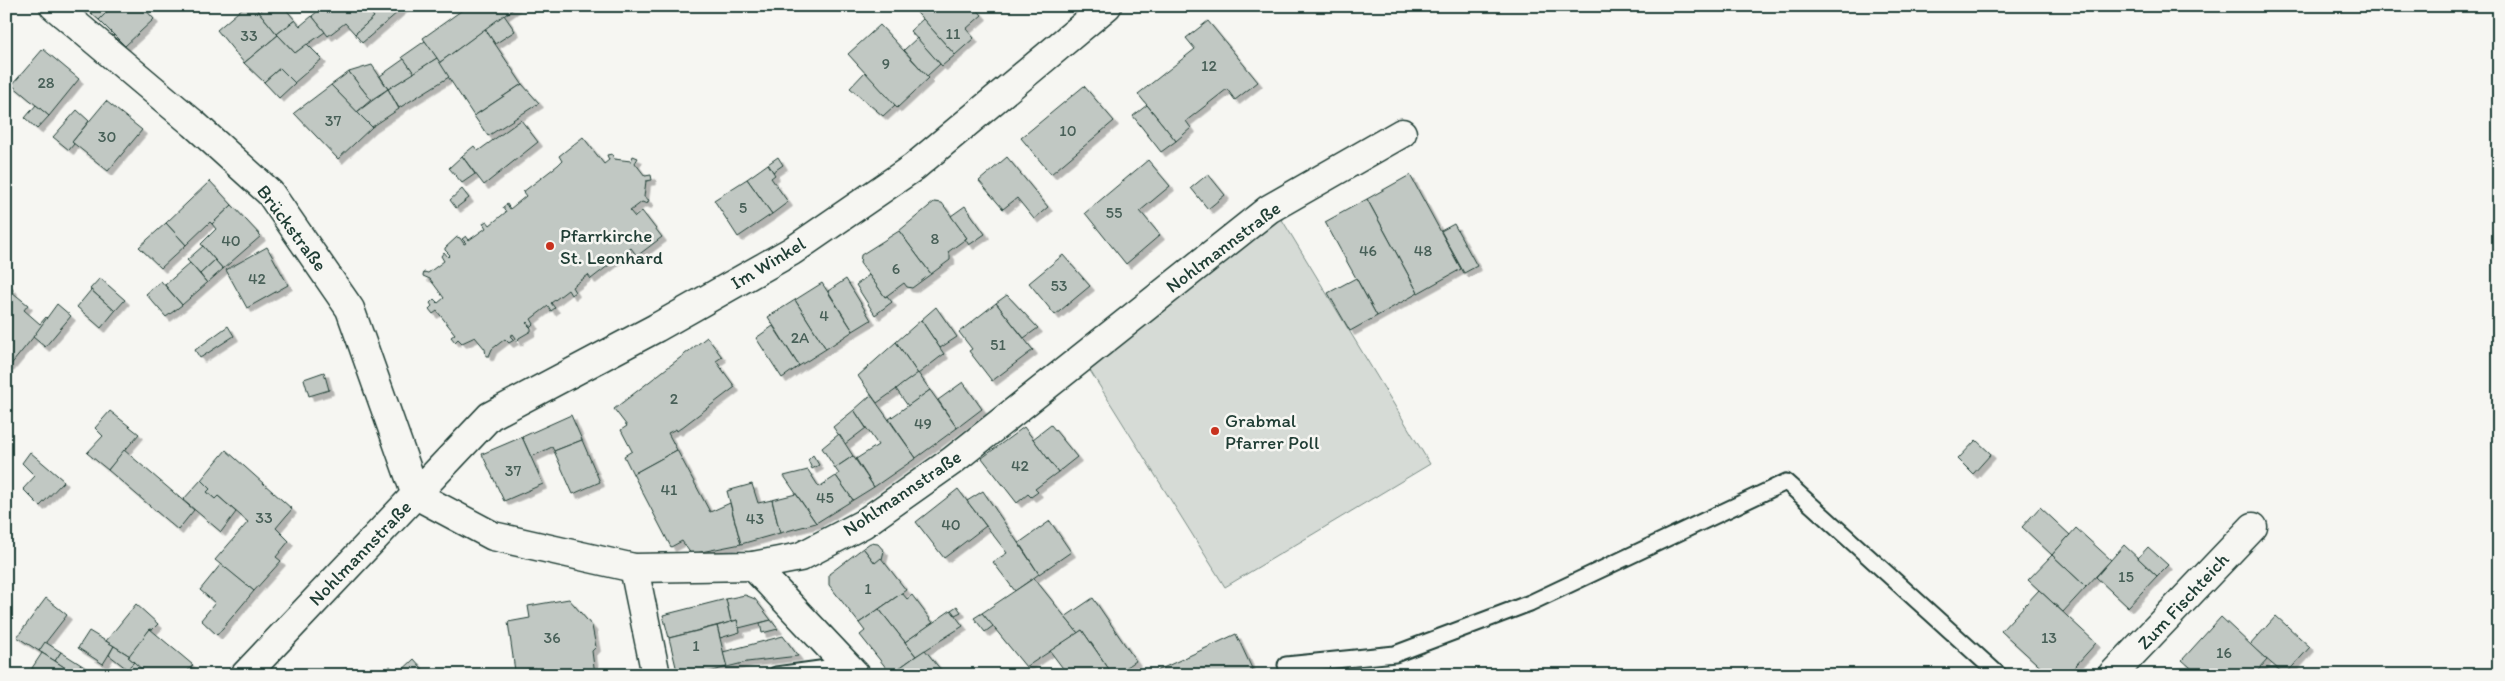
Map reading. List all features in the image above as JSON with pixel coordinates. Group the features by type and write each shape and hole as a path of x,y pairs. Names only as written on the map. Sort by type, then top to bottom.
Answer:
{"street":[{"name":"Brückstraße","path":"54,6 194,124 270,192 350,309 416,495"},
{"name":"Im Winkel","path":"416,495 490,416 656,328 792,251 914,167 1107,6"},
{"name":"Nohlmannstraße","path":"245,675 416,495 493,536 634,568 753,566 800,557 863,524 952,461 1269,209 1402,132"},
{"name":"Zum Fischteich","path":"2112,675 2253,527"},
{"path":"753,566 852,670"},
{"path":"634,568 656,675"}],"lane":[{"path":"1286,665 1395,654 1530,603 1786,482 1999,675"},
{"path":"776,675 852,670"}],"shaded area":[{"path":"1281,218 1430,464 1225,587 1089,369"}],"building":[{"path":"83,6 113,6 113,7 99,20"},
{"path":"113,6 142,6 154,19 125,46 99,20"},
{"path":"245,6 254,6 278,35 244,63 217,30"},
{"path":"265,6 283,6 295,20 277,34 259,12"},
{"path":"324,6 366,6 374,17 355,34 345,23 328,36 312,16"},
{"path":"366,6 405,6 362,43 355,34 374,17"},
{"path":"468,6 516,7 439,63 423,38"},
{"path":"911,6 974,6 982,15 966,29 974,38 955,55"},
{"path":"504,15 515,31 495,44 485,29"},
{"path":"312,16 325,32 295,53 277,34 295,20 300,26"},
{"path":"923,19 955,55 942,66 910,31"},
{"path":"1208,21 1258,82 1235,100 1227,89 1186,121 1191,128 1176,141 1138,94 1195,49 1186,38"},
{"path":"880,25 929,78 897,108 848,54"},
{"path":"485,29 522,84 474,116 439,63"},
{"path":"278,35 295,53 307,44 322,59 294,83 280,68 264,82 244,63"},
{"path":"917,38 940,64 927,76 904,50"},
{"path":"425,41 437,58 414,73 402,57"},
{"path":"43,49 79,79 49,116 12,85"},
{"path":"437,58 449,77 399,108 388,89"},
{"path":"404,59 414,73 388,89 380,76"},
{"path":"372,65 388,89 371,100 349,72"},
{"path":"280,68 295,83 279,98 264,82"},
{"path":"349,72 371,100 357,112 331,85"},
{"path":"865,72 895,105 883,116 850,88"},
{"path":"522,84 539,103 488,136 474,116"},
{"path":"331,85 372,127 338,159 294,113"},
{"path":"1084,86 1114,121 1051,174 1021,138"},
{"path":"388,89 399,109 372,127 357,112"},
{"path":"106,101 142,130 108,171 72,142"},
{"path":"36,105 49,116 37,129 25,118"},
{"path":"1147,105 1176,141 1161,152 1133,116"},
{"path":"77,110 89,121 72,142 74,144 69,150 53,137"},
{"path":"521,120 538,142 484,185 462,156 474,146 478,151"},
{"name":"Pfarrkirche St. Leonhard","path":"583,137 604,164 609,160 607,155 612,154 614,159 631,161 633,156 638,158 635,163 645,176 651,175 652,180 646,181 644,197 649,200 647,204 642,202 630,211 635,217 642,211 662,237 637,256 631,248 591,279 588,275 572,287 575,292 571,295 568,290 551,303 555,308 551,311 548,306 531,319 534,324 531,327 527,322 531,331 519,338 518,341 515,341 516,338 513,334 510,336 514,340 509,343 505,339 492,349 489,356 486,356 485,349 475,337 462,343 458,339 455,342 451,337 455,334 437,311 433,314 429,309 432,306 430,303 434,299 438,303 444,298 430,279 423,276 424,272 428,273 444,261 441,256 444,252 448,257 450,255 445,248 457,237 464,244 466,243 462,239 466,236 469,240 486,228 483,223 487,221 490,225 506,212 503,207 507,204 510,209 526,196 523,192 558,165 562,161 559,156"},
{"path":"462,156 475,174 462,183 449,168"},
{"path":"778,157 783,165 773,172 768,164"},
{"path":"1007,157 1048,207 1034,219 1017,198 1003,209 979,181"},
{"path":"1148,160 1170,186 1140,211 1160,235 1126,264 1085,213"},
{"path":"768,164 775,175 771,178 788,202 772,214 747,179"},
{"path":"1208,174 1225,195 1208,209 1191,188"},
{"path":"1410,175 1461,269 1418,293 1367,199"},
{"path":"747,179 772,214 738,237 714,200"},
{"path":"210,181 232,205 212,224 210,222 186,245 166,223"},
{"path":"462,189 469,198 456,208 450,200"},
{"path":"1367,199 1418,293 1377,316 1325,222"},
{"path":"934,202 942,203 967,238 948,252 950,260 931,274 899,231"},
{"path":"232,205 261,236 223,269 201,244 216,229 212,224"},
{"path":"965,206 985,234 969,245 965,239 967,238 951,216"},
{"path":"166,223 186,245 161,268 139,247"},
{"path":"1454,224 1477,266 1464,273 1441,231"},
{"path":"899,231 931,274 912,288 907,287 904,283 885,297 860,263 861,255"},
{"path":"203,246 215,260 200,274 187,260"},
{"path":"267,247 288,285 247,308 226,270"},
{"path":"1063,255 1090,286 1055,315 1029,283"},
{"path":"215,260 223,269 207,283 200,274"},
{"path":"190,263 207,283 182,305 165,285"},
{"path":"869,275 885,297 887,296 892,302 875,315 856,285"},
{"path":"100,278 125,300 115,311 90,289"},
{"path":"1356,278 1377,316 1350,331 1328,293"},
{"path":"846,279 871,320 853,331 828,291"},
{"path":"161,281 182,305 166,317 146,294"},
{"path":"822,283 853,331 826,349 795,300"},
{"path":"11,287 12,292 28,305 24,310 40,324 46,317 48,319 9,367 6,364 6,293"},
{"path":"91,290 115,311 101,328 77,307"},
{"path":"1007,295 1038,328 1024,338 996,303"},
{"path":"795,300 826,349 799,366 768,317"},
{"path":"996,303 1033,350 992,381 969,351 972,349 959,332"},
{"path":"57,304 71,316 45,347 33,337"},
{"path":"936,307 957,337 940,348 921,320"},
{"path":"921,320 944,354 918,374 896,342"},
{"path":"228,326 234,336 200,358 195,350"},
{"path":"773,326 799,366 782,378 756,338"},
{"path":"707,337 722,357 716,361 735,387 677,431 676,429 668,433 677,450 633,474 624,456 632,451 621,430 627,426 614,409"},
{"path":"896,342 918,374 877,403 858,376"},
{"path":"324,372 329,390 309,396 304,379"},
{"path":"918,373 930,390 908,406 896,389"},
{"path":"963,382 982,409 957,428 938,400"},
{"path":"930,390 957,428 916,458 889,419"},
{"path":"871,395 916,458 874,487 856,459 878,445 854,410"},
{"path":"854,410 866,428 845,444 833,427"},
{"path":"110,411 139,434 108,470 87,453 103,436 95,428"},
{"path":"571,415 582,440 554,451 552,447 531,457 522,437"},
{"path":"1051,425 1077,457 1058,472 1033,439"},
{"path":"1024,427 1058,472 1035,489 1038,492 1031,497 1028,494 1017,503 982,458"},
{"path":"839,434 853,456 835,468 822,448"},
{"path":"522,437 543,484 504,501 482,454"},
{"path":"582,440 600,482 573,494 554,451"},
{"path":"1976,440 1991,454 1973,474 1958,459"},
{"path":"124,450 194,510 178,530 108,470"},
{"path":"226,450 292,509 276,528 289,541 276,557 281,561 254,591 215,560 248,522 218,496 215,499 207,492 210,489 201,480"},
{"path":"677,450 710,512 730,503 741,544 691,554 682,541 671,547 633,474"},
{"path":"30,452 64,481 40,506 23,489 35,476 22,463"},
{"path":"813,455 819,465 812,469 808,460"},
{"path":"853,456 874,487 853,500 836,476 839,474 835,468"},
{"path":"808,470 819,487 836,476 853,500 816,523 784,476"},
{"path":"201,480 210,489 207,492 215,499 218,496 236,512 221,532 183,500"},
{"path":"752,484 758,503 772,500 780,533 741,544 727,491"},
{"path":"958,489 986,526 944,558 916,522"},
{"path":"983,491 1039,574 1015,591 993,562 1007,553 967,501"},
{"path":"796,494 816,523 780,533 772,500"},
{"path":"2040,507 2070,535 2052,555 2022,527"},
{"path":"1050,521 1071,552 1039,574 1019,543"},
{"path":"2076,528 2111,560 2086,587 2052,555"},
{"path":"870,543 878,544 884,551 882,559 875,563 863,548"},
{"path":"2124,545 2157,576 2128,607 2096,577"},
{"path":"2148,547 2168,565 2157,576 2138,558"},
{"path":"863,548 875,563 881,558 906,590 859,623 829,585 829,574"},
{"path":"2052,555 2086,587 2063,612 2028,580"},
{"path":"221,564 254,591 217,635 201,620 215,603 200,590"},
{"path":"1034,578 1078,633 1026,667 982,613"},
{"path":"2039,590 2096,643 2067,675 2049,675 2001,631"},
{"path":"902,593 907,599 912,595 933,623 905,642 879,609"},
{"path":"745,595 755,599 771,620 739,628 737,620 731,622 726,599"},
{"path":"46,598 67,615 39,651 17,637"},
{"path":"1093,598 1136,661 1115,675 1113,675 1082,630 1078,633 1065,617"},
{"path":"569,599 592,626 596,647 592,651 595,675 541,675 535,668 515,671 508,622 530,618 528,606"},
{"path":"726,599 731,622 669,638 663,615"},
{"path":"136,604 158,624 152,630 150,629 130,656 106,641"},
{"path":"957,606 961,612 955,615 951,610"},
{"path":"879,609 916,656 891,674 860,635 865,631 859,623"},
{"path":"951,610 963,626 916,656 905,642"},
{"path":"982,613 993,626 985,632 974,618"},
{"path":"2276,616 2310,647 2285,675 2250,645"},
{"path":"2221,617 2267,660 2254,675 2199,675 2182,660"},
{"path":"737,620 740,632 720,638 717,626"},
{"path":"771,620 778,629 762,633 760,623"},
{"path":"717,626 727,667 699,675 678,675 669,638"},
{"path":"150,629 193,665 184,675 148,675 128,657"},
{"path":"1082,630 1113,675 1068,675 1050,651"},
{"path":"89,631 114,646 103,664 78,648"},
{"path":"1236,634 1255,675 1148,675"},
{"path":"783,636 798,656 747,662 727,667 723,652"},
{"path":"45,642 61,652 55,661 39,651"},
{"path":"114,646 130,656 128,657 134,662 127,669 109,655"},
{"path":"925,650 945,675 891,674 916,656"},
{"path":"61,652 97,675 76,675 55,661"},
{"path":"42,653 76,675 41,675 32,668"},
{"path":"414,659 428,675 385,675 390,666 398,674"},
{"path":"134,662 148,675 122,675"},
{"path":"32,668 41,675 27,675"}],"place":[{"name":"Pfarrkirche St. Leonhard","path":"550,246"},
{"name":"Grabmal Pfarrer Poll","path":"1215,431"}]}
